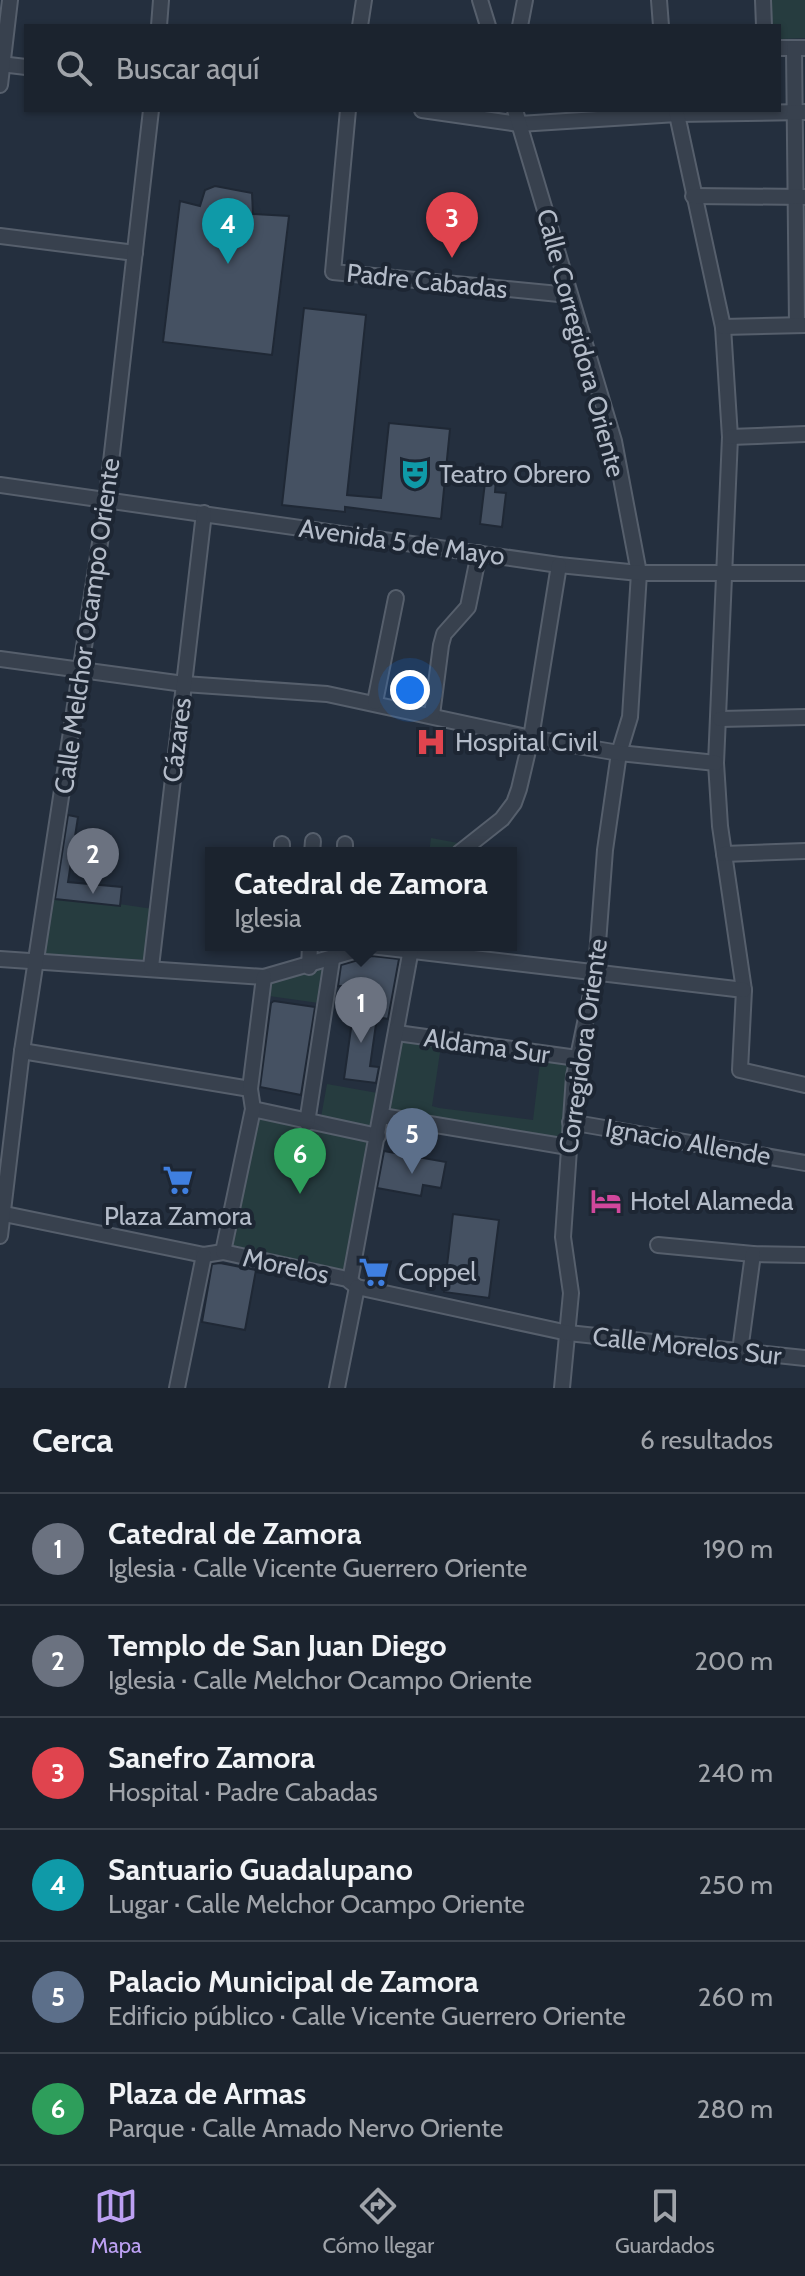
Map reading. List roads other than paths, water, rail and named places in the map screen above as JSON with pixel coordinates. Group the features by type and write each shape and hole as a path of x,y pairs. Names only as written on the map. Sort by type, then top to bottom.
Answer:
{"street":[{"path":"0,85 10,0"},
{"path":"159,24 161,0"},
{"path":"360,24 364,0"},
{"path":"480,0 487,24"},
{"path":"520,24 525,0"},
{"path":"659,0 661,24"},
{"path":"763,0 764,24"},
{"path":"723,327 801,325 800,112 793,48"},
{"path":"1,64 24,67"},
{"name":"Calle Melchor Ocampo Oriente","path":"0,1236 22,1051 107,497 151,112"},
{"name":"Padre Cabadas","path":"348,112 333,272 569,295"},
{"path":"449,112 517,117 800,112"},
{"path":"677,112 723,327 730,437 716,763 724,854 744,990 740,1070 805,1085"},
{"name":"Calle Corregidora Oriente","path":"517,117 614,441 639,573 630,717 619,753"},
{"path":"693,196 799,197"},
{"path":"0,236 135,253"},
{"path":"730,437 805,434"},
{"name":"Avenida 5 de Mayo","path":"0,485 107,497 559,565 639,573 805,573"},
{"name":"Cázares","path":"151,967 204,513"},
{"path":"432,715 444,634 468,607 479,553"},
{"path":"467,847 502,819 514,803 531,738 559,565"},
{"path":"375,702 396,598"},
{"path":"0,659 184,684 327,694 531,738 619,753 716,763"},
{"path":"720,719 805,717"},
{"name":"Corregidora Oriente","path":"562,1388 571,1293 563,1237 570,1122 577,1058 596,970 605,850 619,753"},
{"path":"724,854 805,851"},
{"path":"309,967 310,951"},
{"path":"0,959 264,977 309,967 350,951"},
{"path":"337,1388 397,1033 406,951"},
{"path":"432,951 744,990"},
{"path":"307,1123 332,960"},
{"path":"223,1252 253,1109 250,1089 264,977"},
{"name":"Aldama Sur","path":"397,1033 577,1058"},
{"path":"22,1051 250,1089"},
{"path":"253,1109 378,1136"},
{"name":"Ignacio Allende","path":"382,1116 568,1147"},
{"name":"Ignacio Allende","path":"570,1122 805,1163"},
{"name":"Morelos","path":"1,1213 204,1255 223,1252 568,1333"},
{"path":"658,1245 753,1254 805,1255"},
{"path":"740,1351 753,1254"},
{"path":"177,1388 204,1255"},
{"name":"Calle Morelos Sur","path":"568,1333 805,1358"}],"place":[{"name":"Sanefro Zamora","path":"452,258"},
{"name":"Santuario Guadalupano","path":"228,264"},
{"name":"Teatro Obrero","path":"415,474"},
{"name":"Hospital Civil","path":"431,742"},
{"name":"Templo de San Juan Diego","path":"93,894"},
{"name":"Catedral de Zamora","path":"361,1043"},
{"name":"Palacio Municipal de Zamora","path":"412,1174"},
{"name":"Plaza Zamora","path":"178,1180"},
{"name":"Plaza de Armas","path":"300,1194"},
{"name":"Hotel Alameda","path":"606,1201"},
{"name":"Coppel","path":"374,1272"}]}
